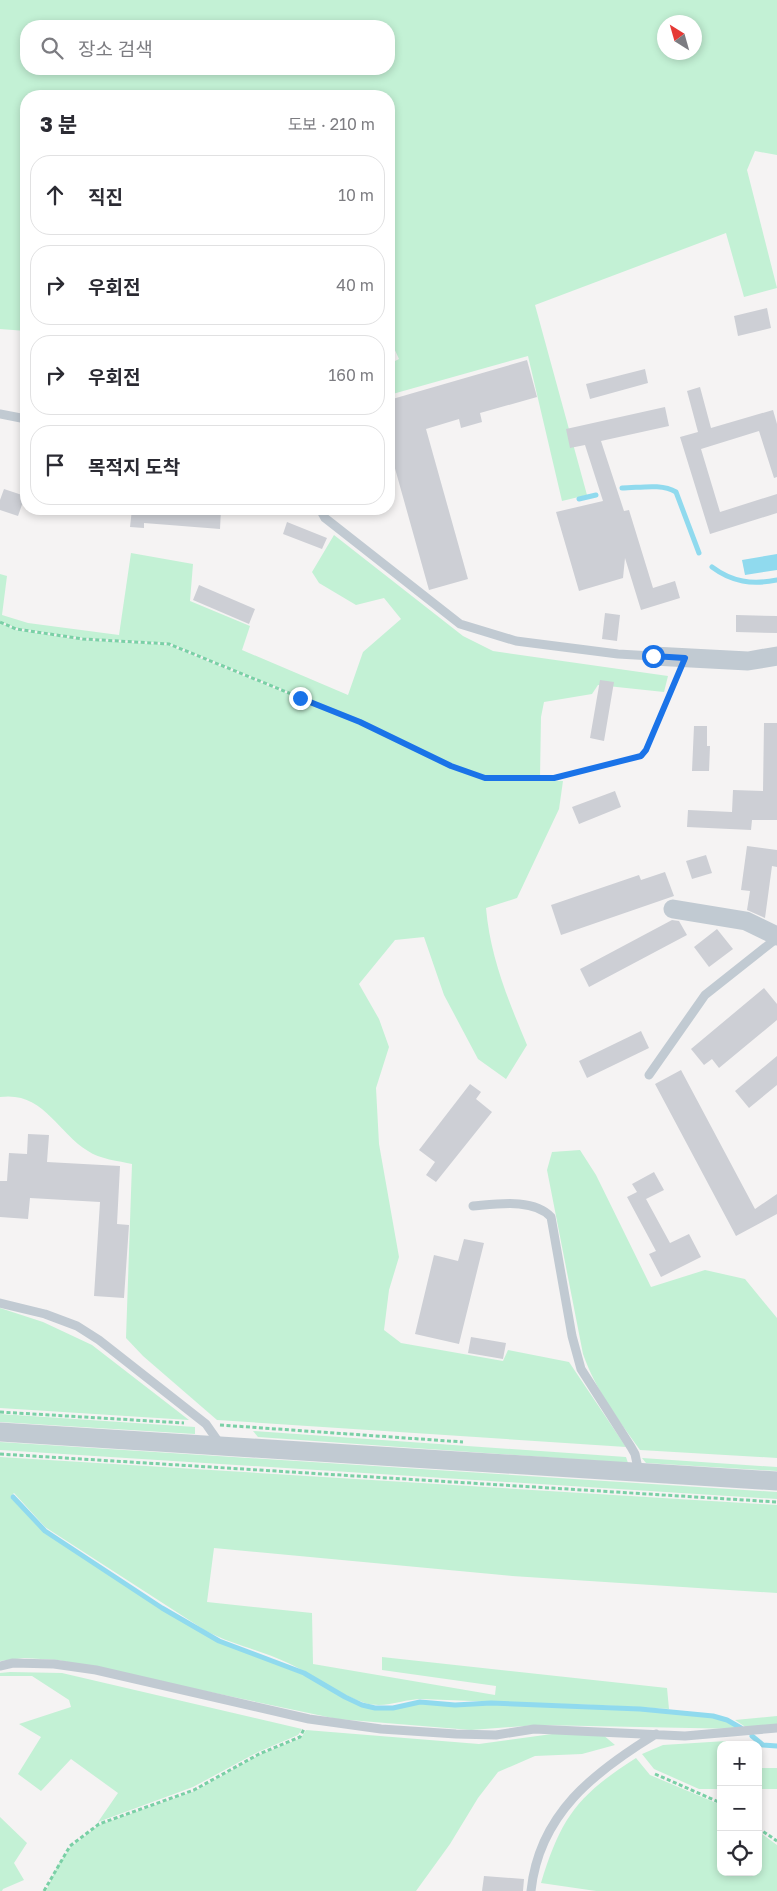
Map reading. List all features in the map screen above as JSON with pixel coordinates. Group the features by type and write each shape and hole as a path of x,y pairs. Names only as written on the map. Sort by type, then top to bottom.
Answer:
{"street":[{"path":"653,656 748,662 777,656"},
{"path":"673,909 746,920 777,937"},
{"path":"0,1432 220,1444 777,1481"}],"lane":[{"path":"0,414 20,418"},
{"path":"323,515 460,624 516,641 618,654 653,656"},
{"path":"649,1075 705,995 777,937"},
{"path":"473,1206 518,1205 545,1210 551,1217 572,1336 581,1369 636,1454 639,1473"},
{"path":"0,1302 45,1314 76,1326 140,1371 206,1424 220,1444"},
{"path":"0,1666 13,1663 54,1664 96,1670 309,1719 381,1729 496,1735 534,1729 685,1736 777,1728"},
{"path":"531,1891 538,1855 563,1807 607,1766 656,1734"}],"path":[{"path":"0,622 16,629 83,639 168,644 360,722 458,769 485,778 554,778 641,756 646,750 663,713 685,658"},
{"path":"0,1412 206,1424 469,1443"},
{"path":"0,1454 777,1502"},
{"path":"44,1891 70,1846 99,1824 194,1790 259,1754 300,1737 309,1719"},
{"path":"655,1774 717,1801"},
{"path":"762,1831 777,1841"}],"green space":[{"path":"0,0 777,0 777,155 755,151 747,170 777,288 744,297 726,233 535,305 587,495 562,501 528,356 395,393 395,361 399,359 395,350 395,90 20,90 20,331 0,329"},
{"path":"334,535 463,636 493,651 668,676 664,692 598,685 592,694 544,702 541,717 540,778 485,777 466,771 360,721 169,643 83,638 16,628 0,621 0,574 7,576 2,615 28,623 119,635 131,553 193,564 190,601 250,626 242,650 348,695 363,652 401,619 384,598 356,605 319,583 312,572"},
{"path":"0,623 16,630 83,640 168,645 359,723 465,773 485,779 563,781 559,809 517,898 486,908 491,943 496,961 527,1045 506,1079 478,1059 444,995 424,937 395,940 359,984 379,1019 389,1047 376,1088 379,1144 399,1257 389,1290 384,1330 401,1343 503,1361 508,1350 569,1362 626,1447 217,1420 143,1356 126,1338 132,1164 103,1158 88,1151 77,1143 39,1106 28,1100 15,1097 0,1097"},
{"path":"580,1150 596,1175 651,1287 705,1270 745,1279 777,1318 777,1458 640,1450 608,1404 594,1380 583,1354 547,1170 552,1152"},
{"path":"0,1308 43,1322 92,1345 189,1420 0,1408"},
{"path":"0,1414 195,1427 195,1434 0,1422"},
{"path":"253,1431 626,1457 628,1463 258,1437"},
{"path":"0,1442 777,1492 777,1499 0,1450"},
{"path":"0,1457 777,1505 777,1593 512,1576 214,1548 207,1602 312,1613 313,1664 495,1695 496,1686 382,1670 382,1657 667,1688 669,1709 422,1699 380,1705 365,1703 345,1695 288,1663 206,1631 45,1527 14,1493 10,1497 44,1532 203,1634 219,1642 304,1674 362,1706 375,1709 393,1709 420,1703 455,1706 491,1704 640,1710 712,1717 726,1721 741,1729 538,1725 471,1730 337,1719 58,1660 24,1658 0,1661"},
{"path":"642,1458 777,1467 777,1471 646,1463"},
{"path":"0,1673 62,1673 302,1729 298,1735 258,1752 193,1787 98,1822 118,1793 71,1759 41,1791 18,1774 41,1737 19,1724 71,1707 69,1700 32,1676 0,1676"},
{"path":"777,1716 777,1725 747,1728 735,1720"},
{"path":"306,1730 479,1744 552,1734 602,1734 615,1745 582,1754 535,1756 498,1772 478,1798 450,1844 416,1891 46,1891 58,1865 71,1847 99,1825 195,1791 259,1755 301,1738"},
{"path":"717,1742 717,1789 699,1789 654,1769 642,1754 663,1745"},
{"path":"636,1758 650,1775 717,1803 717,1876 762,1876 762,1834 777,1845 777,1891 596,1891 541,1883 556,1841 574,1810 586,1796 616,1771"},
{"path":"762,1768 777,1768 777,1789 762,1789"},
{"path":"0,1817 27,1843 14,1863 24,1880 2,1891 0,1891"}],"water":[{"path":"777,554 777,570 745,575 742,560"}],"building":[{"path":"767,308 771,328 738,336 734,316"},
{"path":"527,360 537,397 480,413 482,422 461,428 459,419 426,429 468,579 429,590 395,468 395,398"},
{"path":"645,369 648,383 590,399 586,384"},
{"path":"700,387 711,428 773,410 777,424 777,477 774,478 759,431 701,449 720,512 777,494 777,513 710,534 680,437 698,432 687,391"},
{"path":"665,407 669,426 601,441 624,511 629,510 653,588 675,581 680,598 641,610 625,558 623,578 579,591 556,512 603,501 585,445 570,448 566,429"},
{"path":"4,489 20,494 18,516 0,510 0,500"},
{"path":"131,515 221,515 220,529 144,523 144,528 130,527"},
{"path":"287,522 327,538 322,549 283,534"},
{"path":"199,585 255,609 249,624 193,600"},
{"path":"605,613 620,615 617,641 602,639"},
{"path":"736,615 777,616 777,633 736,632"},
{"path":"600,680 614,682 604,741 590,738"},
{"path":"764,723 777,723 777,820 752,820 751,830 687,827 688,810 732,812 733,790 763,791"},
{"path":"694,726 707,726 707,746 710,746 709,771 692,771"},
{"path":"615,791 621,807 579,824 572,807"},
{"path":"747,846 777,850 777,867 772,866 765,918 747,910 750,891 741,890"},
{"path":"706,855 712,873 692,879 686,861"},
{"path":"665,872 674,896 561,935 551,905 639,875 641,880"},
{"path":"672,920 679,921 687,935 589,987 580,969"},
{"path":"717,929 733,949 709,967 694,947"},
{"path":"764,988 777,1004 777,1020 719,1068 712,1059 704,1065 691,1049"},
{"path":"641,1031 649,1048 587,1078 579,1061"},
{"path":"777,1056 777,1085 749,1108 735,1091"},
{"path":"681,1070 755,1209 777,1194 777,1214 736,1236 655,1084"},
{"path":"470,1084 481,1092 476,1099 492,1112 436,1182 426,1175 435,1162 419,1150"},
{"path":"28,1134 49,1135 47,1162 120,1166 117,1224 129,1225 124,1298 94,1296 100,1202 30,1198 28,1219 0,1217 0,1181 7,1181 9,1153 27,1154"},
{"path":"654,1172 664,1190 646,1199 670,1243 689,1234 701,1257 661,1277 649,1254 656,1251 627,1197 637,1192 632,1184"},
{"path":"464,1239 484,1243 459,1344 415,1334 434,1255 458,1261"},
{"path":"471,1337 506,1343 503,1359 468,1353"},
{"path":"484,1876 524,1879 523,1891 482,1891"}],"waterway":[{"path":"622,488 657,487 676,492 699,553"},
{"path":"579,499 596,495"},
{"path":"712,567 727,576 743,581 777,580"},
{"path":"13,1497 45,1531 162,1608 219,1641 304,1673 362,1705 375,1708 393,1708 420,1702 455,1705 491,1703 640,1709 713,1716 727,1720 741,1728"},
{"path":"752,1736 763,1745 777,1746"}],"route":[{"path":"300,698 360,722 451,766 485,778 554,778 641,756 646,750 685,658 653,656"}]}
